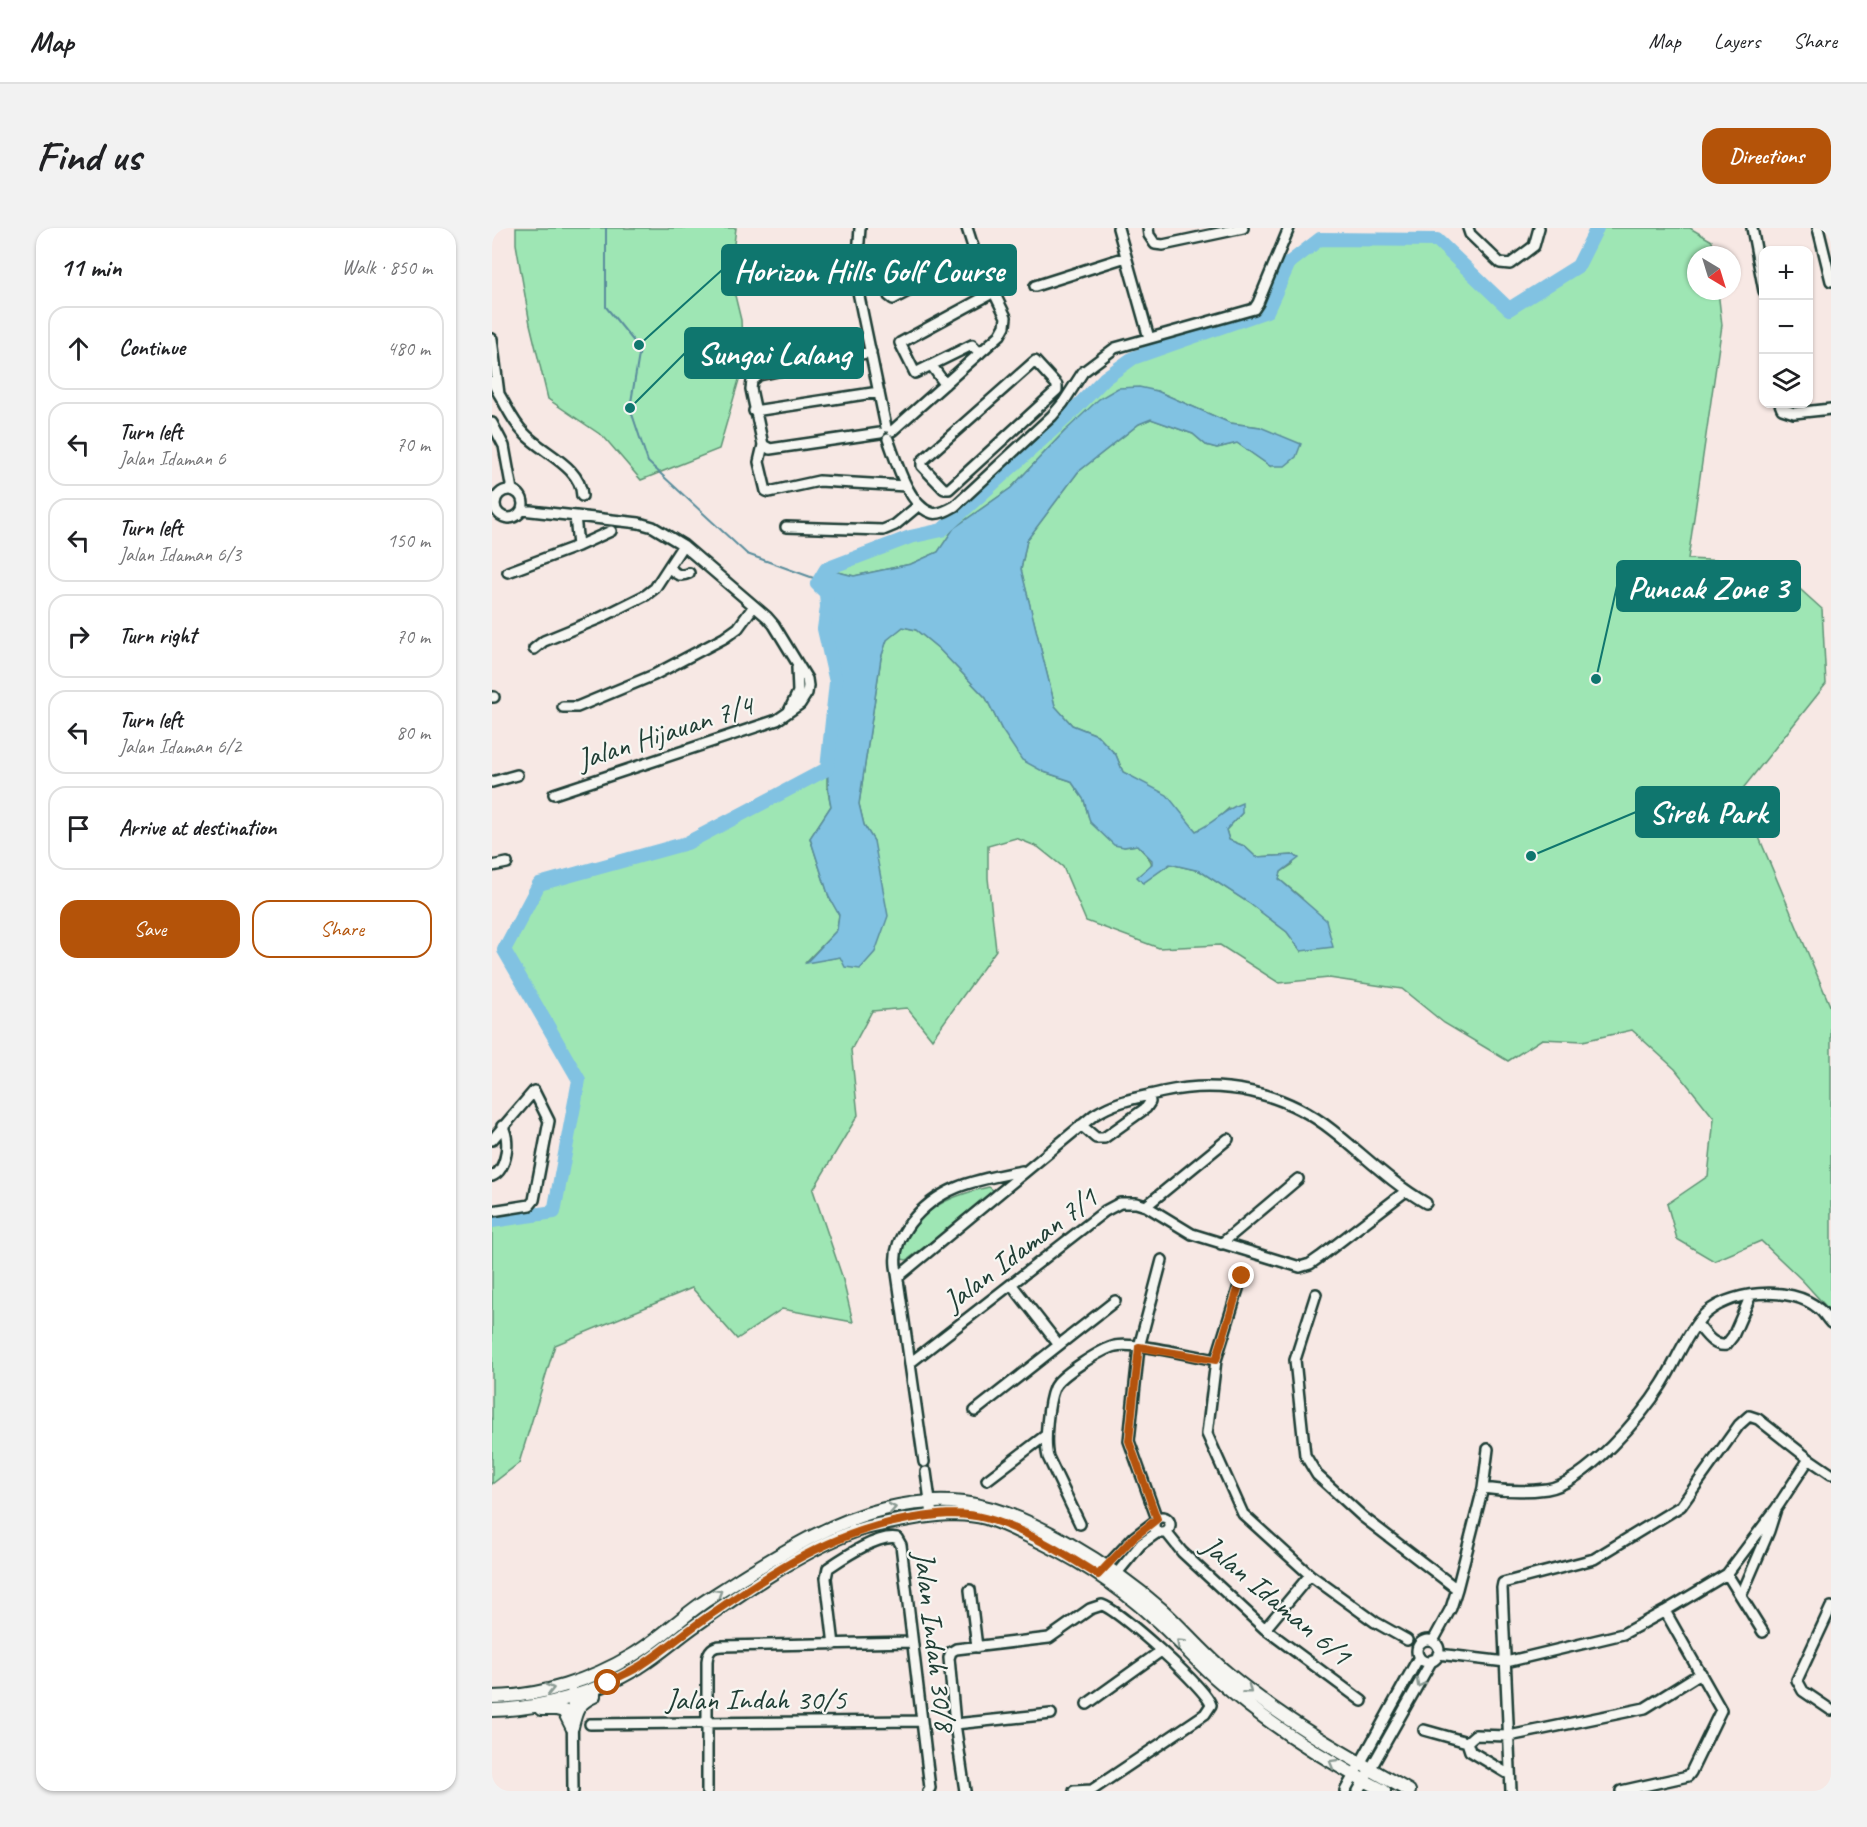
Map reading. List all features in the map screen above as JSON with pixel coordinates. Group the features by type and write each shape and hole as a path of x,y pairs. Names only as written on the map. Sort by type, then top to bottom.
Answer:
{"main road":[{"path":"492,1697 528,1694 572,1684 602,1671 635,1654 700,1604 813,1536 883,1509 930,1502 963,1503 985,1508 1021,1520 1056,1536 1088,1555 1107,1575"},
{"path":"572,1727 578,1706 583,1701 622,1682 710,1615 820,1546 858,1530 886,1522 932,1515 963,1514 986,1518 1050,1546 1107,1575 1161,1610 1224,1671 1384,1791"},
{"path":"497,1710 529,1707 572,1697 608,1683 641,1666"},
{"path":"497,1710 556,1709 564,1711 572,1727"},
{"path":"1362,1775 1409,1791"}],"street":[{"path":"860,228 856,282 887,433 906,486 919,505 933,513 944,512 955,506 1045,422 1063,403 1083,372 1092,363 1115,348 1254,309 1289,228"},
{"path":"764,445 770,449 887,433 1000,335 1005,326 1006,317 976,256 967,228"},
{"path":"1118,228 1149,338"},
{"path":"1148,228 1149,236 1155,244 1163,245 1243,228"},
{"path":"1468,228 1470,234 1500,263 1509,264 1534,246 1539,228"},
{"path":"1752,228 1759,265"},
{"path":"1818,228 1831,281"},
{"path":"941,268 939,275 893,299 889,296 886,274 892,268 935,266 941,268 976,256"},
{"path":"1035,286 1126,257"},
{"path":"748,288 856,282"},
{"path":"980,353 972,345 915,373 900,343 994,292"},
{"path":"492,339 499,394"},
{"path":"871,352 759,375 752,381 754,411 764,445 759,462 768,492 819,481 906,486"},
{"path":"1035,361 1058,387 967,473 949,489 944,489 921,463 1035,361"},
{"path":"932,366 945,384"},
{"path":"492,381 522,431 571,471 582,488 582,496"},
{"path":"754,411 879,392"},
{"path":"1782,408 1794,413 1831,409"},
{"path":"1036,410 1045,422"},
{"path":"492,423 504,446 512,490 522,498 522,510"},
{"path":"967,473 978,485"},
{"path":"512,490 500,492 493,502 498,514 505,518 513,518 522,510 639,523 653,527 683,545 754,606 738,628 724,638 654,675 577,707 563,708"},
{"path":"786,526 884,530 895,525 919,505"},
{"path":"575,516 578,546"},
{"path":"508,572 612,531"},
{"path":"534,649 544,641 600,618 646,595 655,588 683,545"},
{"path":"670,566 678,575 684,576 689,573"},
{"name":"Jalan Hijauan 7/4","path":"554,794 759,727 777,720 804,700 808,686 807,679 774,625 754,606"},
{"path":"492,782 517,775"},
{"path":"492,866 507,863"},
{"path":"898,1277 998,1192 1108,1106 1126,1099 1178,1089 1212,1086 1257,1092 1284,1101 1303,1110 1334,1131 1406,1191 1426,1203"},
{"path":"492,1140 534,1091 549,1121 534,1200 530,1205 492,1211"},
{"path":"1081,1125 1096,1138 1104,1138 1146,1108 1150,1102 1149,1095"},
{"path":"492,1176 498,1174 503,1167 508,1136 502,1126"},
{"path":"1146,1206 1228,1138"},
{"path":"932,1515 895,1257 896,1246 916,1216 933,1199 945,1192 990,1177 1024,1171"},
{"path":"990,1177 998,1192"},
{"path":"1221,1244 1298,1179"},
{"name":"Jalan Idaman 7/1","path":"910,1364 1114,1205 1130,1202 1146,1206 1184,1231 1300,1267 1320,1257 1406,1191"},
{"path":"1162,1260 1139,1347 1129,1441 1156,1520 1154,1526 1162,1532"},
{"path":"1242,1276 1216,1360 1206,1434 1243,1514 1310,1575 1375,1622 1407,1640"},
{"path":"1012,1285 1059,1345"},
{"path":"1316,1294 1295,1360 1305,1455 1317,1475 1363,1517 1457,1589"},
{"path":"1483,1488 1548,1489 1570,1480 1602,1456 1662,1384 1684,1341 1703,1316 1730,1299 1750,1295 1781,1294 1801,1299 1819,1309 1831,1323"},
{"path":"1697,1324 1715,1343 1721,1346 1726,1345 1733,1336 1750,1295"},
{"path":"975,1411 1115,1301"},
{"path":"1080,1524 1045,1446 1052,1396 1058,1383 1108,1348 1139,1347 1216,1360"},
{"path":"1511,1791 1503,1583 1594,1559 1681,1506 1739,1425 1749,1416 1758,1419 1831,1474"},
{"path":"987,1480 1046,1435"},
{"path":"1433,1641 1452,1608 1483,1488 1488,1449"},
{"path":"1345,1791 1362,1775 1435,1657 1438,1646 1433,1641 1426,1640 1420,1644 1417,1650 1419,1657 1425,1661 1435,1657 1506,1662 1623,1634 1727,1574 1776,1509 1809,1459"},
{"path":"1741,1596 1776,1509"},
{"path":"1161,1518 1168,1521 1169,1528 1140,1544 1107,1575 1134,1537 1156,1520 1161,1518"},
{"name":"Jalan Idaman 6/1","path":"1162,1532 1265,1629 1362,1701"},
{"name":"Jalan Indah 30/8","path":"834,1645 826,1572 828,1568 858,1550 887,1538 893,1537 901,1541 930,1788 928,1791"},
{"path":"1727,1574 1763,1632"},
{"path":"1265,1629 1310,1575"},
{"path":"970,1590 977,1647"},
{"path":"965,1791 955,1724 949,1658 951,1652 956,1649 1049,1638 1090,1609 1102,1605 1113,1610 1161,1651 1206,1694 1211,1705 1205,1714 1093,1790 1074,1791"},
{"path":"1831,1607 1829,1618 1797,1680 1803,1690 1831,1710"},
{"path":"1621,1791 1688,1776 1721,1710 1665,1611"},
{"path":"707,1791 707,1660 709,1651 716,1646 912,1642"},
{"path":"1087,1704 1161,1651"},
{"path":"1362,1775 1419,1657"},
{"path":"1467,1742 1475,1735 1509,1736 1645,1708 1701,1673"},
{"path":"572,1684 573,1791"},
{"path":"955,1724 1051,1714"},
{"name":"Jalan Indah 30/5","path":"590,1724 921,1721"},
{"path":"1424,1730 1467,1742"},
{"path":"1467,1742 1470,1751 1510,1775"}],"green space":[{"path":"516,228 736,228 730,275 741,320 743,366 719,449 641,480 604,437 548,399 530,324 516,244"},
{"path":"1597,228 1690,228 1712,241 1713,246 1687,246 1687,300 1719,300 1722,325 1688,559 1771,563 1822,609 1826,684 1740,792 1831,1008 1831,1312 1802,1280 1761,1241 1714,1261 1677,1239 1667,1204 1708,1176 1714,1118 1675,1069 1632,1030 1583,1041 1542,1039 1508,1061 1444,1023 1402,989 1329,978 1279,983 1220,945 1159,948 1086,921 1063,867 1038,847 1016,838 988,846 988,878 996,950 932,1039 907,1008 872,1011 851,1050 858,1115 813,1190 842,1276 853,1322 782,1309 737,1339 692,1288 555,1345 519,1463 492,1484 492,1221 554,1211 579,1080 504,950 539,884 687,843 827,769 827,787 831,806 810,838 829,897 839,914 837,930 806,962 841,957 874,841 864,825 859,804 881,658 887,639 903,627 916,630 938,648 986,698 1002,730 1044,772 1071,781 1084,800 1090,822 1124,847 1137,845 1151,862 1150,870 1143,883 1170,864 1200,871 1249,903 1287,932 1301,951 1302,898 1279,879 1281,872 1293,864 1294,855 1256,857 1244,846 1229,840 1226,830 1242,813 1229,808 1211,825 1196,831 1143,783 1123,772 1116,755 1097,735 1072,725 1055,706 1021,570 1027,540 1078,472 1139,424 1151,419 1193,434 1206,445 1217,448 1237,443 1270,466 1260,427 1230,423 1157,391 1065,431 1011,488 954,528 938,552 911,564 854,576 826,569 910,537 942,530 1070,414 1105,378 1133,358 1267,311 1289,263 1320,239 1437,240 1509,309 1578,266"},
{"path":"989,1187 993,1190 992,1195 907,1260 901,1259 899,1250 916,1224 926,1215 959,1195"}],"water":[{"path":"1139,387 1157,391 1230,423 1260,427 1301,444 1296,457 1285,466 1270,466 1237,443 1217,448 1206,445 1193,434 1151,419 1139,424 1078,472 1027,540 1021,569 1055,706 1072,725 1097,735 1116,755 1123,772 1167,795 1196,831 1242,803 1242,813 1226,830 1229,840 1244,846 1256,857 1294,855 1299,858 1281,872 1279,879 1326,920 1333,947 1301,951 1287,932 1249,903 1200,871 1170,864 1143,883 1137,877 1152,864 1152,860 1137,845 1124,847 1114,845 1090,822 1084,800 1071,781 1044,772 1022,760 1002,730 986,698 938,648 916,630 903,627 887,640 881,658 859,804 864,825 874,841 888,916 875,952 860,969 845,967 840,957 806,963 837,930 839,915 829,897 810,838 831,806 828,761 836,685 824,630 826,593 817,584 826,569 854,576 911,564 938,552 954,528 1011,488 1099,399 1118,388"}],"waterway":[{"path":"606,228 606,307 640,349 630,408 648,462 747,554 819,580"},
{"path":"492,1221 554,1212 579,1080 504,950 539,884 687,843 827,769 836,682 824,629 826,593 817,584 826,569 910,537 942,530 1070,414 1105,378 1133,358 1267,311 1289,263 1320,239 1437,240 1509,309 1578,266 1597,228"}],"place":[{"name":"Horizon Hills Golf Course","path":"639,345"},
{"name":"Sungai Lalang","path":"630,408"},
{"name":"Puncak Zone 3","path":"1596,679"},
{"name":"Sireh Park","path":"1531,856"}],"route":[{"path":"608,1683 641,1666 710,1615 820,1546 858,1530 886,1522 932,1515 963,1514 986,1518 1050,1546 1098,1575 1134,1537 1157,1519 1129,1441 1139,1347 1216,1360 1242,1276"}]}
